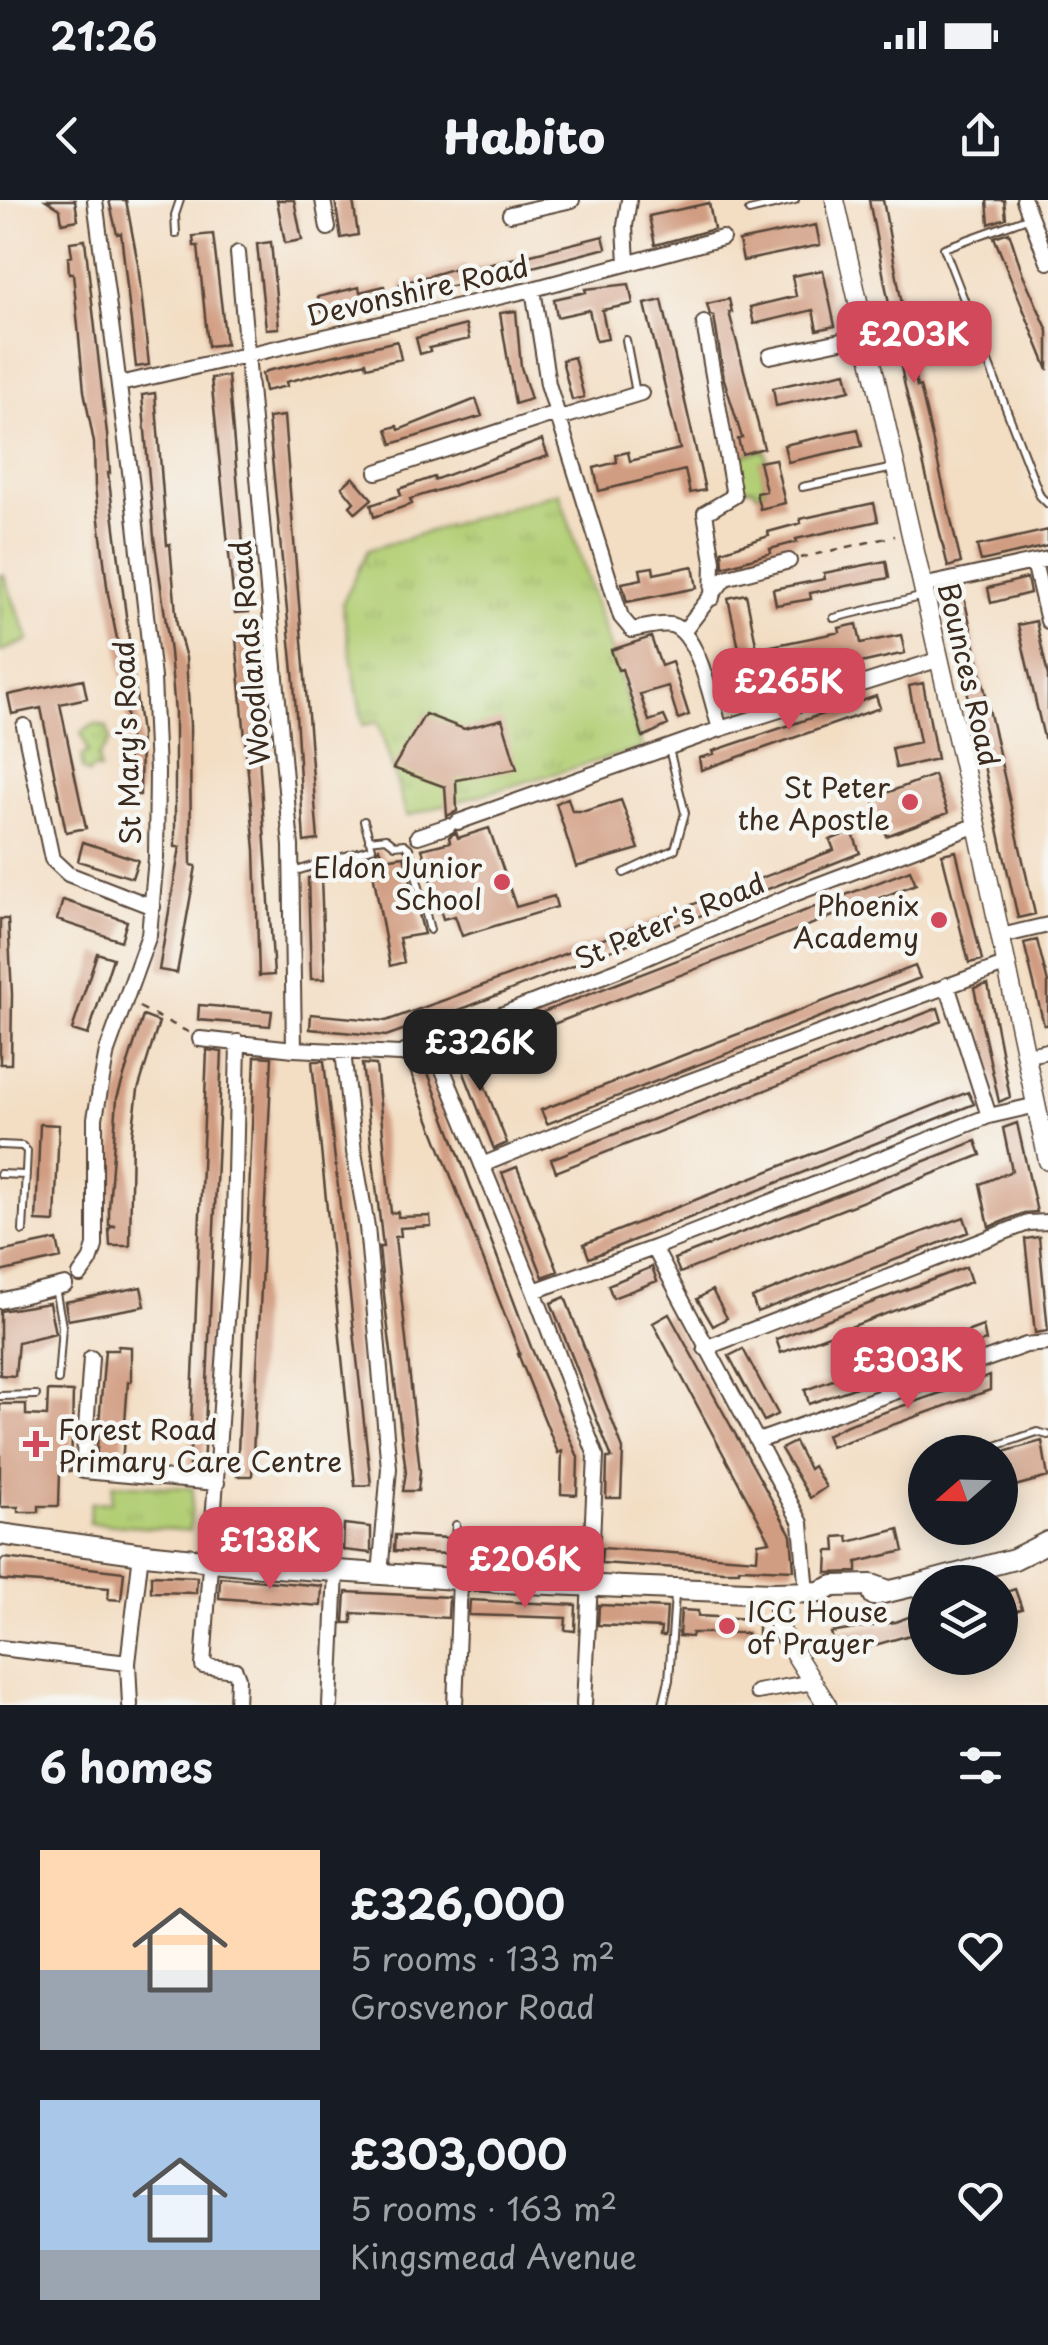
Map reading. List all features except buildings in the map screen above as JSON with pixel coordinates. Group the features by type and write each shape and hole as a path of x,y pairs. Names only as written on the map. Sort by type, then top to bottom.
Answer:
{"main road":[{"path":"0,1534 141,1554 456,1579 777,1594 813,1593 834,1586 872,1585 886,1590 908,1586"},
{"path":"997,1565 1048,1542"}],"street":[{"name":"St Mary's Road","path":"80,1274 96,1246 96,1118 107,1051 149,935 157,772 153,678 95,200"},
{"path":"322,200 328,228"},
{"path":"510,214 572,200"},
{"path":"627,263 625,226 630,200"},
{"name":"Bounces Road","path":"835,200 977,824 1048,1161"},
{"path":"1024,200 1048,262"},
{"name":"Devonshire Road","path":"120,384 533,289 722,238"},
{"name":"Woodlands Road","path":"238,254 292,872 294,1050"},
{"path":"533,289 556,416 621,618 632,630 670,624 684,631 694,648 720,730"},
{"path":"704,323 734,496 704,513 713,561 712,598"},
{"path":"770,356 864,336"},
{"path":"377,472 639,394"},
{"path":"923,591 1041,560 1048,621"},
{"path":"684,631 725,578 789,561"},
{"path":"418,836 720,730 937,660"},
{"path":"24,726 52,859 68,874 153,907"},
{"name":"St Peter's Road","path":"200,1039 294,1050 400,1054 977,824"},
{"path":"1001,936 1048,925"},
{"path":"482,1164 658,1093 1007,964"},
{"path":"947,985 989,1116"},
{"path":"236,1705 235,1670 203,1666 234,1220 238,1042"},
{"path":"432,1043 596,1456 584,1705"},
{"path":"1028,1055 1048,1051"},
{"path":"344,1052 366,1226 389,1468 380,1574"},
{"path":"534,1292 989,1116 1037,1105"},
{"path":"705,1348 1028,1224 1048,1222"},
{"path":"654,1248 801,1523 813,1593"},
{"path":"0,1300 60,1286"},
{"path":"758,1441 1026,1344 1048,1342"},
{"path":"90,1358 83,1471 217,1484"},
{"path":"130,1705 128,1663 141,1554"},
{"path":"330,1705 336,1572"},
{"path":"455,1705 456,1579"},
{"path":"777,1594 778,1626 827,1705"},
{"path":"0,1648 128,1663"},
{"path":"757,1692 813,1682"}],"lane":[{"path":"176,234 174,215 180,200"},
{"path":"748,210 794,200"},
{"path":"1030,217 944,248 1040,496 1048,504"},
{"path":"626,340 639,394"},
{"path":"802,487 895,468"},
{"path":"834,618 923,591"},
{"path":"624,874 675,849 685,813 669,748"},
{"path":"292,872 372,848 364,821"},
{"path":"369,840 386,838 408,848 430,930"},
{"path":"0,1145 25,1148 24,1231"},
{"path":"0,1174 26,1174"},
{"path":"58,1380 60,1286"},
{"path":"0,1396 36,1396"},
{"path":"1018,1439 1037,1432 1048,1436"},
{"path":"456,1525 456,1579"},
{"path":"662,1705 676,1589"}],"path":[{"path":"789,561 909,532"},
{"path":"127,1001 200,1039"}],"green space":[{"path":"765,450 767,461 760,463 766,491 738,489 730,463"},
{"path":"559,492 643,748 407,816 378,722 363,725 342,604 368,550"},
{"path":"3,574 29,640 0,652 0,575"},
{"path":"95,724 107,727 110,741 98,757 100,770 93,768 89,774 82,769 82,756 88,752 81,732"},
{"path":"113,1484 193,1488 190,1531 89,1523 91,1503 111,1502"}],"place":[{"name":"St Peter the Apostle","path":"910,802"},
{"name":"Eldon Junior School","path":"502,882"},
{"name":"Phoenix Academy","path":"939,920"},
{"name":"Forest Road Primary Care Centre","path":"36,1444"},
{"name":"ICC House of Prayer","path":"727,1626"}]}
